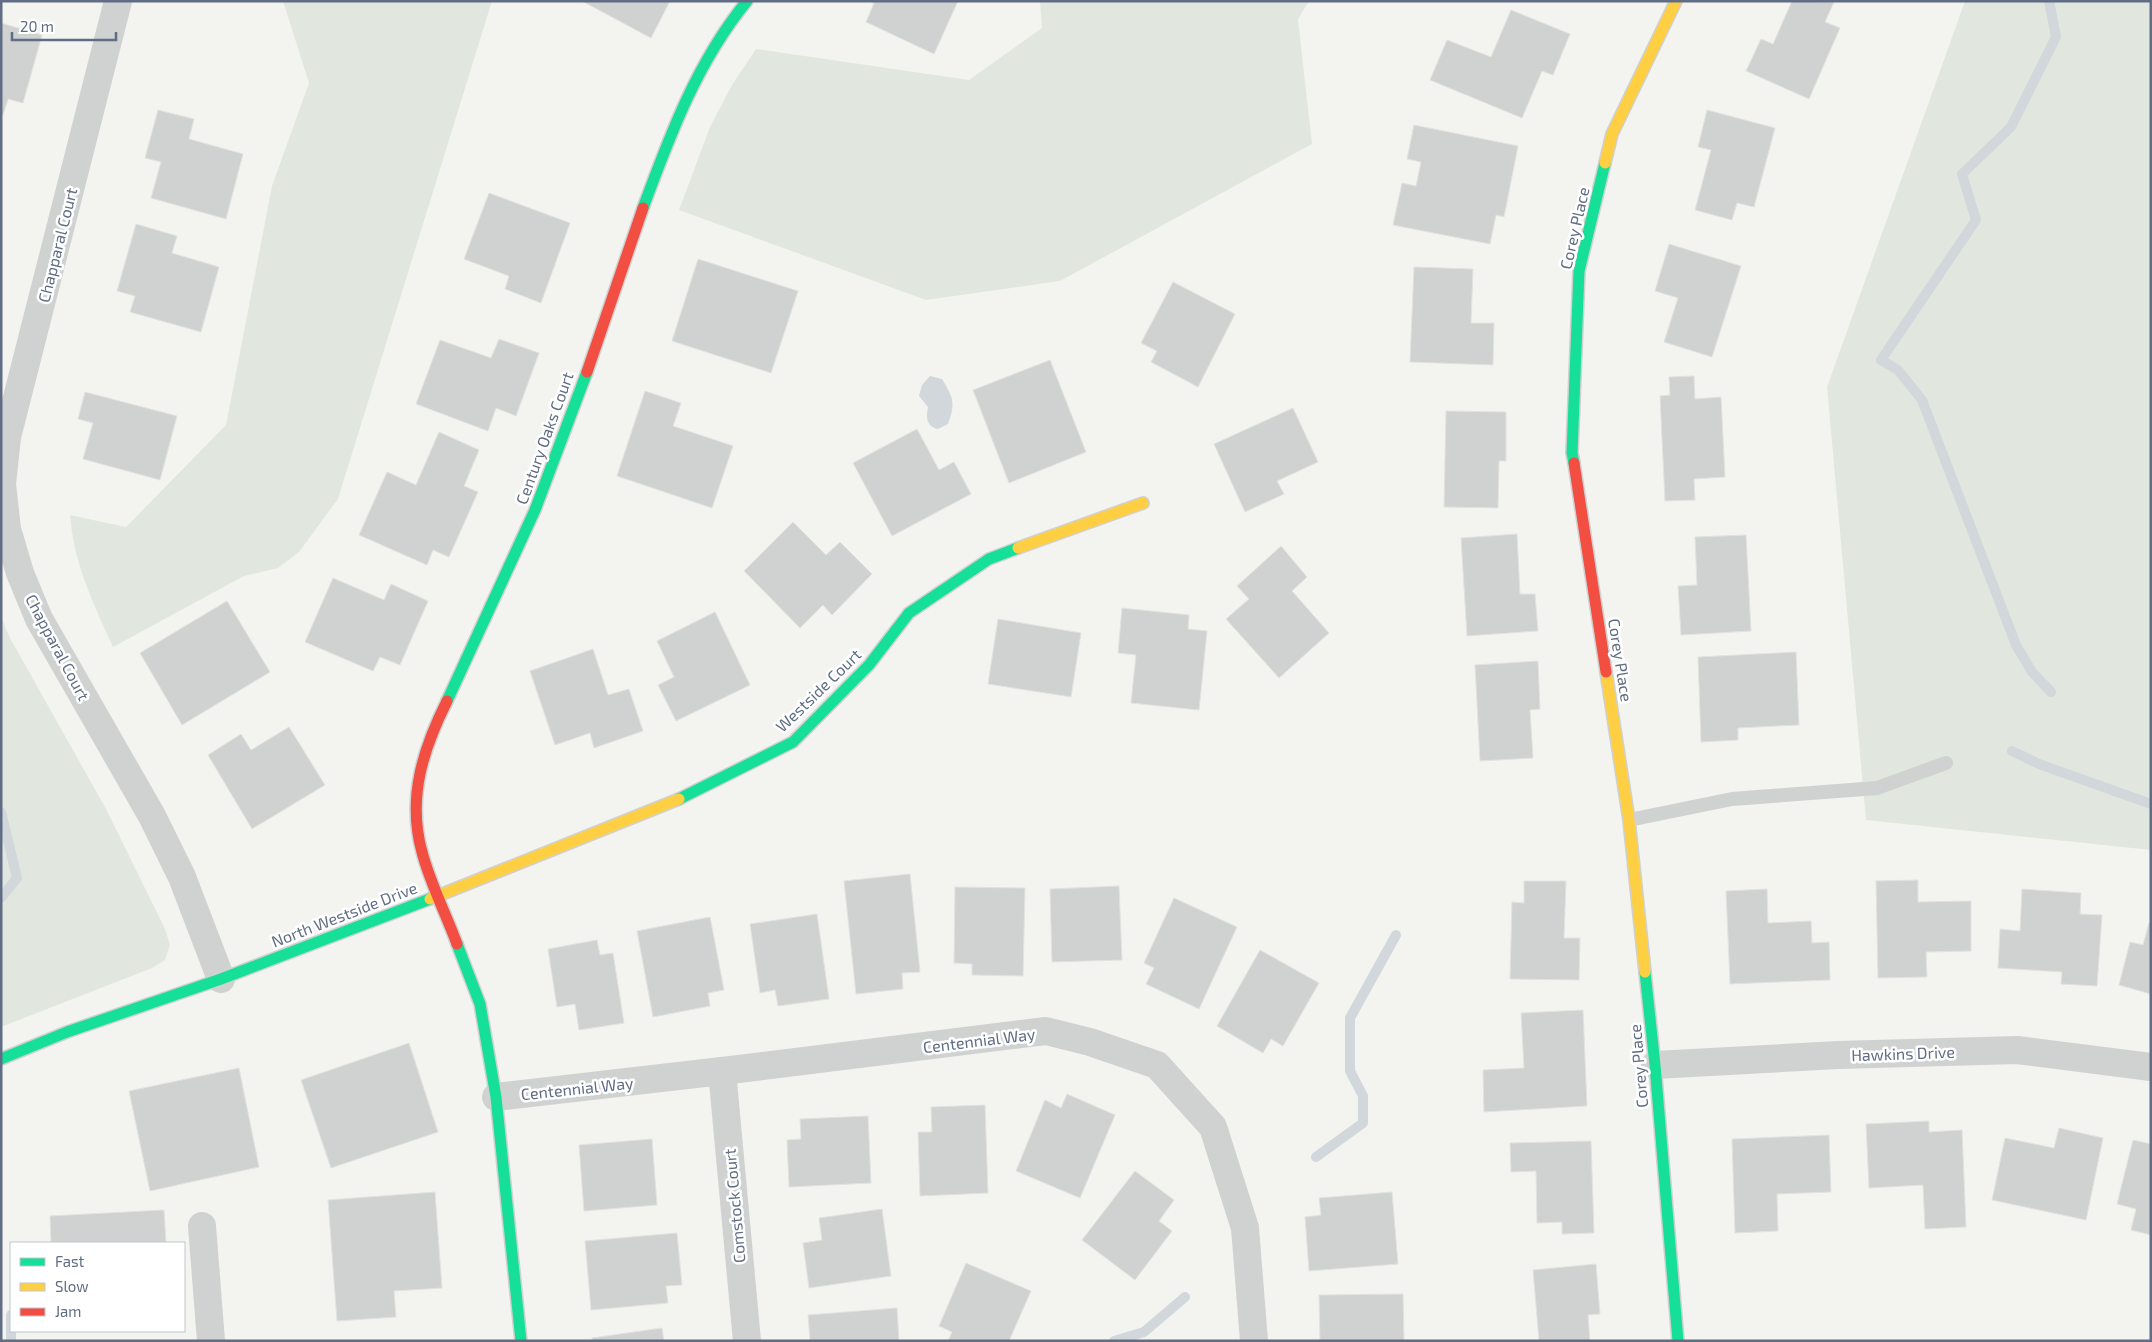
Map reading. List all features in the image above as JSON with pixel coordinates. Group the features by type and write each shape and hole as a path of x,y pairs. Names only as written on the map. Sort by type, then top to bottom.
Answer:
{"street":[{"name":"Chapparal Court","path":"118,1 7,437 2,484 10,538 20,573 39,618 152,816 182,877 221,979"},
{"name":"Century Oaks Court","path":"439,894 422,852 417,827 416,795 420,765 433,732 511,567 546,484 677,117 704,62 732,18 747,1"},
{"name":"Corey Place","path":"1676,1 1612,134 1579,271 1572,453 1629,820 1655,1065 1678,1341"},
{"name":"Westside Court","path":"439,894 691,794 793,742 869,665 909,613 989,558 1143,503"},
{"name":"North Westside Drive","path":"1,1059 67,1032 221,979 439,894 480,1004 496,1097 521,1341"},
{"name":"Centennial Way","path":"496,1097 722,1072 1046,1031 1090,1042 1157,1065 1213,1127 1245,1228 1254,1341"},
{"name":"Hawkins Drive","path":"1655,1065 1838,1055 2017,1050 2151,1067"},
{"name":"Comstock Court","path":"722,1072 747,1341"},
{"path":"202,1226 211,1341"}],"lane":[{"path":"1629,820 1732,799 1877,788 1946,763"}],"shaded area":[{"path":"283,1 492,1 338,499 299,552 278,568 244,576 113,647 80,567 70,515 126,527 226,425 272,186 309,83"},
{"path":"1040,1 1309,1 1298,19 1312,144 1060,281 926,300 679,210 710,127 732,85 756,49 969,80 1042,28"},
{"path":"1965,1 2151,1 2151,850 1866,820 1827,387"},
{"path":"930,376 942,379 949,391 953,405 948,424 938,429 929,424 927,418 928,407 919,396 922,385"},
{"path":"1,617 10,638 106,809 165,929 170,945 165,960 152,968 1,1027"}],"building":[{"path":"582,1 670,1 651,38"},
{"path":"870,1 958,1 934,54 866,22 874,3"},
{"path":"1792,1 1834,2 1825,22 1840,28 1809,99 1746,71 1761,39 1773,44"},
{"path":"1511,10 1570,34 1553,75 1542,71 1522,118 1430,80 1447,40 1491,57"},
{"path":"1,23 42,35 23,103 8,99 3,115 1,115"},
{"path":"158,110 194,119 189,139 243,154 226,219 151,198 161,162 145,158"},
{"path":"1707,110 1775,128 1754,207 1737,203 1732,220 1695,210 1711,150 1698,147"},
{"path":"1414,125 1518,146 1504,217 1496,215 1490,244 1393,225 1402,183 1416,186 1421,162 1407,159"},
{"path":"489,193 570,223 541,303 505,289 509,276 464,259"},
{"path":"136,224 177,236 172,253 219,267 201,332 130,312 135,296 117,291"},
{"path":"1669,244 1741,266 1712,357 1664,342 1678,298 1655,291"},
{"path":"698,259 798,291 771,373 672,341"},
{"path":"1414,267 1473,269 1471,323 1494,323 1493,365 1410,362"},
{"path":"1173,282 1235,314 1198,387 1151,362 1157,351 1141,343"},
{"path":"499,339 539,353 516,416 496,408 488,431 416,404 440,340 491,358"},
{"path":"1050,360 1086,452 1009,483 973,390"},
{"path":"1694,376 1695,399 1721,397 1725,477 1694,479 1695,500 1665,501 1660,396 1670,395 1669,377"},
{"path":"645,391 681,403 673,426 733,446 712,508 617,476"},
{"path":"85,392 177,416 160,480 83,459 93,423 78,419"},
{"path":"1293,408 1318,462 1277,481 1284,494 1245,512 1214,444"},
{"path":"1446,411 1506,412 1506,461 1499,461 1498,508 1444,507"},
{"path":"917,429 939,470 954,462 971,494 892,536 853,463"},
{"path":"439,432 479,450 464,486 478,492 449,557 433,550 427,565 359,535 387,472 416,485"},
{"path":"793,522 826,555 840,542 872,574 832,615 823,605 800,628 744,571"},
{"path":"1517,534 1520,594 1535,594 1538,631 1467,636 1461,538"},
{"path":"1746,535 1751,631 1681,635 1678,586 1697,585 1695,537"},
{"path":"1281,546 1307,577 1292,591 1329,633 1279,678 1226,619 1249,599 1237,586"},
{"path":"333,578 384,600 391,584 428,601 400,665 380,657 373,671 305,642"},
{"path":"227,601 270,672 182,725 140,653"},
{"path":"1122,608 1189,615 1188,629 1207,631 1199,710 1131,703 1136,655 1118,653"},
{"path":"715,612 750,685 676,721 658,685 674,677 657,641"},
{"path":"998,619 1081,633 1071,697 988,684"},
{"path":"593,649 608,695 629,689 643,731 594,748 590,733 555,745 530,671"},
{"path":"1796,652 1799,725 1738,728 1738,740 1701,742 1698,657"},
{"path":"1538,661 1540,709 1530,710 1533,758 1480,761 1475,665"},
{"path":"289,727 325,785 252,829 208,755 241,734 251,750"},
{"path":"910,874 920,972 902,973 903,989 856,994 844,881"},
{"path":"1918,880 1918,902 1971,901 1971,951 1926,952 1927,977 1878,978 1876,881"},
{"path":"1524,881 1566,881 1564,938 1580,938 1579,980 1510,979 1512,902 1524,903"},
{"path":"1119,886 1122,960 1052,962 1050,889"},
{"path":"955,887 1025,888 1023,976 972,975 972,964 954,963"},
{"path":"1767,889 1768,923 1811,921 1812,943 1829,942 1830,980 1730,984 1726,891"},
{"path":"2022,889 2081,893 2080,914 2102,915 2097,986 2061,984 2062,972 1998,968 2000,929 2020,931"},
{"path":"1174,898 1237,927 1199,1009 1146,984 1154,968 1144,963"},
{"path":"817,914 829,999 778,1006 775,990 760,993 750,924"},
{"path":"710,917 724,990 708,993 710,1006 653,1017 637,931"},
{"path":"2149,923 2151,923 2151,994 2119,985 2130,942 2143,945"},
{"path":"597,940 600,955 613,953 624,1023 579,1030 575,1004 557,1007 548,949"},
{"path":"1260,950 1319,983 1283,1046 1271,1039 1263,1053 1217,1026"},
{"path":"1583,1010 1587,1106 1484,1112 1483,1070 1524,1068 1521,1013"},
{"path":"409,1043 438,1132 331,1168 301,1080"},
{"path":"239,1068 259,1167 150,1191 129,1091"},
{"path":"1067,1094 1115,1115 1080,1198 1016,1171 1045,1100 1061,1108"},
{"path":"985,1105 988,1193 920,1196 918,1132 932,1132 931,1107"},
{"path":"868,1116 871,1183 789,1187 787,1140 801,1139 800,1119"},
{"path":"1929,1121 1929,1132 1962,1130 1966,1227 1925,1229 1923,1185 1869,1188 1866,1124"},
{"path":"2059,1128 2103,1138 2086,1220 1992,1200 2005,1138 2054,1148"},
{"path":"1829,1135 1831,1192 1777,1194 1778,1231 1735,1233 1732,1139"},
{"path":"652,1139 657,1205 584,1211 579,1145"},
{"path":"2133,1140 2151,1144 2151,1235 2131,1230 2136,1209 2117,1204"},
{"path":"1591,1141 1594,1233 1562,1234 1562,1222 1537,1223 1536,1171 1511,1172 1510,1143"},
{"path":"1135,1171 1174,1200 1159,1221 1172,1231 1135,1280 1082,1240"},
{"path":"435,1192 442,1288 394,1291 396,1317 337,1321 328,1200"},
{"path":"1392,1192 1398,1264 1309,1271 1305,1217 1321,1215 1319,1198"},
{"path":"882,1209 891,1276 809,1288 803,1243 822,1240 819,1218"},
{"path":"164,1210 166,1242 51,1242 50,1216"},
{"path":"677,1233 682,1285 666,1286 668,1303 591,1310 585,1241"},
{"path":"966,1263 1031,1291 1009,1341 948,1341 952,1332 939,1326"},
{"path":"1596,1264 1600,1314 1588,1315 1590,1341 1539,1341 1533,1270"},
{"path":"1403,1294 1404,1341 1320,1341 1319,1295"},
{"path":"897,1308 899,1341 810,1341 808,1315"},
{"path":"662,1328 664,1341 592,1341 592,1338"}],"waterway":[{"path":"2049,1 2056,37 2011,127 1962,174 1976,220 1881,360 1898,370 1922,400 2016,645 2032,672 2051,692"},
{"path":"2012,751 2039,764 2151,804"},
{"path":"1,812 17,878 1,898"},
{"path":"1316,1157 1363,1123 1363,1096 1350,1071 1350,1018 1396,935"},
{"path":"1114,1341 1144,1332 1185,1297"},
{"path":"11,1332 11,1341"}],"traffic: fast":[{"path":"643,208 686,100 699,74 729,24 747,1"},
{"path":"1574,463 1572,453 1579,271 1605,163"},
{"path":"447,701 535,510 587,372"},
{"path":"679,799 793,742 869,665 909,613 989,559 1018,548"},
{"path":"1,1059 67,1032 221,979 430,899"},
{"path":"457,944 480,1004 496,1097 521,1341"},
{"path":"1645,972 1655,1065 1678,1341"}],"traffic: slow":[{"path":"1605,163 1612,134 1676,1"},
{"path":"1018,548 1143,503"},
{"path":"1606,672 1629,820 1645,972"},
{"path":"430,899 679,799"}],"traffic: jam":[{"path":"587,372 643,208"},
{"path":"1574,463 1606,672"},
{"path":"447,701 438,719 425,756 420,774 416,812 425,864 457,944"}]}
